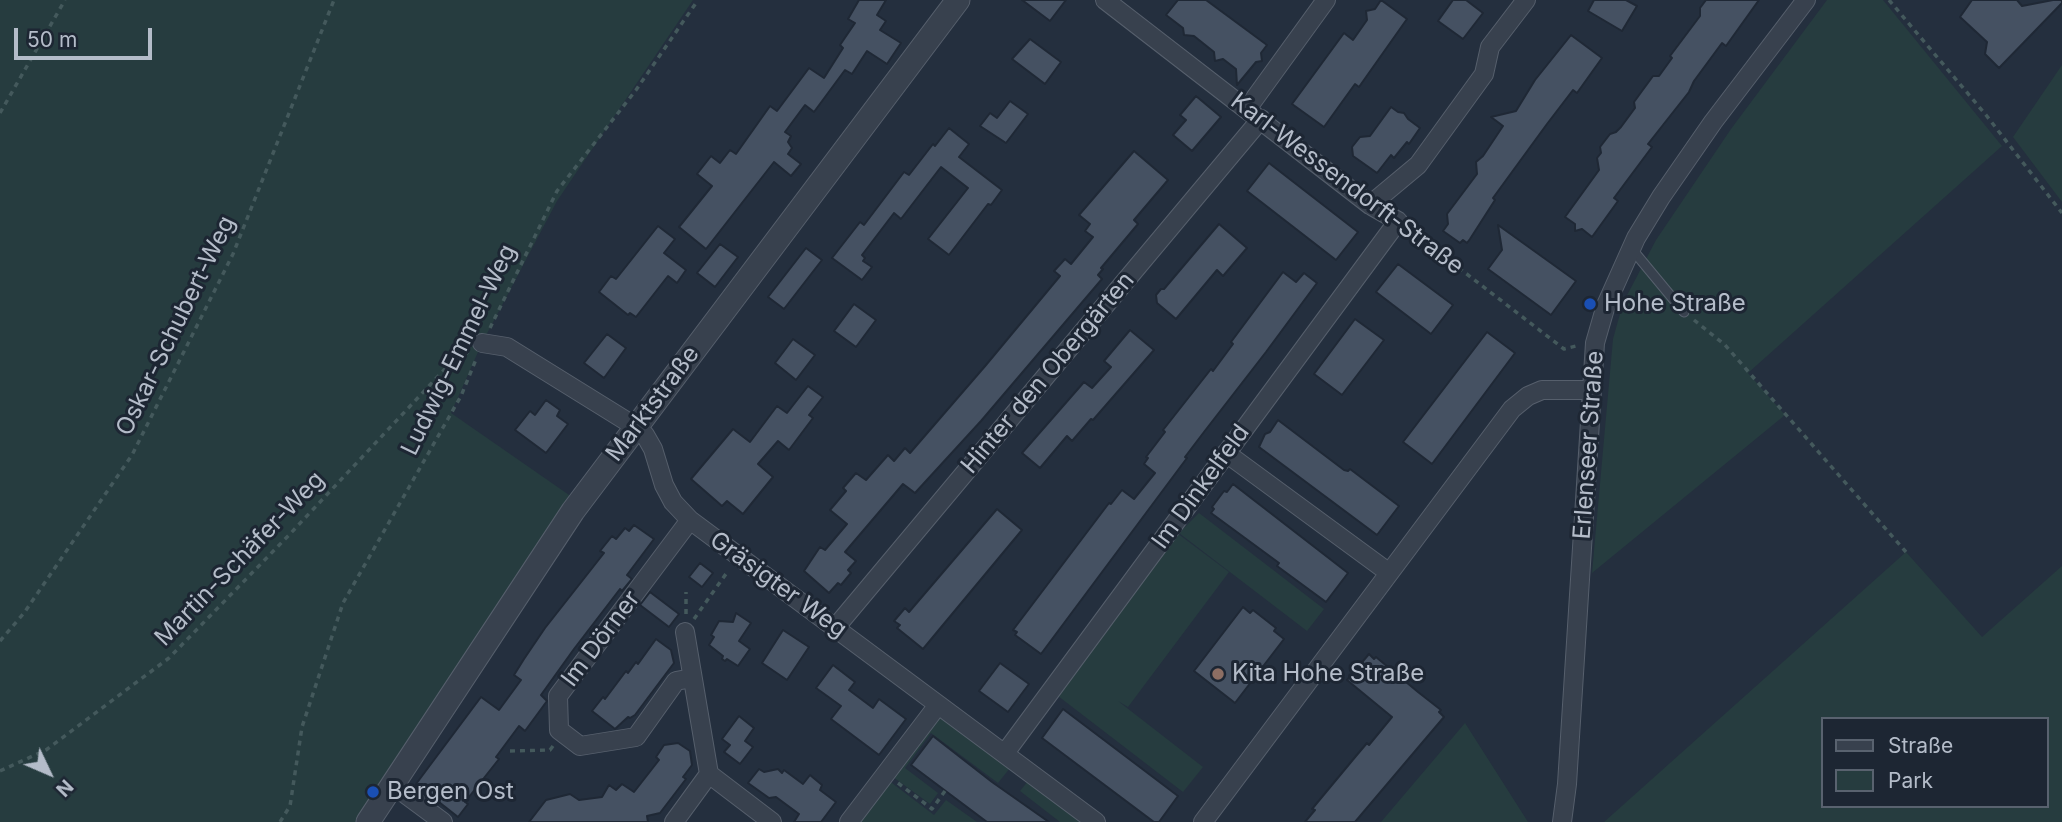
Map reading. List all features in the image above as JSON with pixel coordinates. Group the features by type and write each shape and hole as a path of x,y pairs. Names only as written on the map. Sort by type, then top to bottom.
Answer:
{"street":[{"name":"Marktstraße","path":"368,822 573,511 958,0"},
{"name":"Karl-Wessendorft-Straße","path":"1105,0 1370,205 1398,221"},
{"name":"Hinter den Obergärten","path":"835,628 1254,114 1326,0"},
{"path":"1370,205 1418,165 1484,74 1490,47 1526,0"},
{"name":"Erlenseer Straße","path":"1562,822 1567,783 1591,390 1595,343 1606,304 1632,248 1661,197 1713,122 1806,0"},
{"name":"Im Dinkelfeld","path":"1004,753 1398,221"},
{"name":"Gräsigter Weg","path":"482,343 508,347 635,427 645,435 653,449 664,485 673,502 690,520 1096,822"},
{"path":"1203,822 1512,410 1528,396 1542,390 1591,390"},
{"path":"1226,453 1388,572"},
{"name":"Im Dörner","path":"563,733 559,730 558,696 690,520"},
{"path":"685,632 709,774 769,820"},
{"path":"563,733 580,746 636,737 676,681 692,678"},
{"path":"849,822 938,705"},
{"path":"674,822 709,774"},
{"name":"Erlenseer Straße","path":"1567,783 1568,822"},
{"path":"393,785 443,822"}],"lane":[{"path":"1632,248 1684,312"}],"path":[{"path":"0,113 65,0"},
{"name":"Oskar-Schubert-Weg","path":"0,641 24,613 132,455 233,254 334,0"},
{"name":"Ludwig-Emmel-Weg","path":"280,822 290,806 302,727 343,603 461,396 482,343 557,191 636,90 698,0"},
{"path":"1889,0 1986,114 2062,214"},
{"name":"Karl-Wessendorft-Straße","path":"1398,221 1564,349 1595,343"},
{"path":"1684,312 1725,345 1906,552"},
{"name":"Martin-Schäfer-Weg","path":"0,771 46,750 169,658 289,535 443,370 482,343"},
{"path":"685,632 738,556"},
{"path":"685,632 686,592"},
{"path":"510,751 550,750 563,733"},
{"path":"886,774 932,808 945,791"}],"green space":[{"path":"0,0 693,0 557,201 482,343 451,413 572,497 364,822 0,822"},
{"path":"1827,0 1883,0 2002,146 1748,373 1785,415 1592,573 1613,339 1623,303 1656,240 1731,129"},
{"path":"2062,65 2062,202 2013,137"},
{"path":"1199,513 1324,609 1307,631 1179,533"},
{"path":"1177,533 1229,572 1128,707 1118,701 1203,767 1183,792 1058,696"},
{"path":"1906,552 1982,637 2062,566 2062,822 1604,822"},
{"path":"935,712 1010,768 998,783 931,733 905,768 938,793 930,804 889,774"},
{"path":"1465,723 1528,822 1381,822"},
{"path":"888,780 934,815 946,800 977,822 855,822"},
{"path":"1028,781 1082,822 1060,822 1020,791"}],"building":[{"path":"859,0 886,0 877,15 886,21 880,30 901,43 887,64 867,51 852,74 845,70 814,112 805,105 785,132 791,136 788,142 792,148 788,154 801,164 791,176 774,162 706,249 679,227 712,186 697,174 711,156 720,163 730,150 736,154 770,106 777,111 809,68 824,78 843,48 840,45 855,23 848,19"},
{"path":"1022,0 1066,0 1050,21"},
{"path":"1178,0 1206,0 1267,45 1261,53 1262,61 1256,62 1237,85 1236,69 1223,59 1215,61 1214,52 1194,36 1184,35 1183,28 1166,15"},
{"path":"1381,0 1407,19 1359,87 1355,84 1324,127 1292,104 1344,33 1353,40 1367,20 1366,11 1375,9"},
{"path":"1453,0 1466,0 1483,13 1463,39 1438,21"},
{"path":"1594,0 1626,0 1637,6 1622,31 1588,11"},
{"path":"1706,0 1759,0 1726,46 1722,43 1689,92 1648,144 1652,147 1614,198 1618,201 1592,237 1582,229 1575,231 1575,224 1565,217 1599,170 1597,158 1601,153 1600,147 1610,134 1621,127 1635,108 1634,102 1653,76 1659,76 1672,58 1670,56 1700,16 1700,8"},
{"path":"1972,0 2017,0 2022,6 2053,0 2062,0 2062,3 1999,68 1985,54 1987,42 1960,17"},
{"path":"1571,35 1602,58 1577,93 1573,90 1493,198 1495,200 1467,243 1463,240 1460,243 1443,231 1448,224 1447,214 1477,174 1476,162 1503,126 1491,117 1516,111 1535,80"},
{"path":"1030,39 1061,62 1045,84 1012,59"},
{"path":"1196,96 1221,117 1192,151 1173,135 1186,120 1180,115"},
{"path":"1010,101 1028,114 1006,143 980,126 990,113 997,118"},
{"path":"1391,107 1404,113 1420,128 1409,144 1407,142 1394,158 1391,155 1377,173 1353,156 1352,147 1360,137 1370,136"},
{"path":"949,128 969,144 959,157 1002,190 949,255 928,239 968,188 941,167 901,219 894,213 862,255 865,258 863,261 872,267 862,280 832,258 860,222 864,225 904,172 909,175"},
{"path":"1134,151 1168,180 1134,220 1138,224 1101,268 1103,269 1098,275 1102,279 981,421 915,493 903,484 845,552 856,561 848,570 851,573 841,585 838,583 829,593 804,571 820,547 825,550 847,524 830,510 846,491 843,488 856,473 866,480 888,455 894,461 905,448 910,453 986,365 1060,276 1054,271 1065,259 1071,264 1093,237 1085,231 1090,224 1079,215"},
{"path":"1269,163 1358,232 1336,260 1247,191"},
{"path":"1219,224 1247,248 1223,276 1217,270 1176,319 1157,303 1156,295"},
{"path":"1498,225 1576,281 1551,315 1488,269 1502,250"},
{"path":"658,226 675,239 664,253 686,270 677,283 668,276 636,317 630,313 628,315 599,292 611,276 616,279"},
{"path":"720,244 738,257 715,287 697,273"},
{"path":"806,248 822,260 784,309 768,297"},
{"path":"1398,264 1453,305 1431,334 1376,292"},
{"path":"1283,272 1296,282 1304,273 1317,283 1041,654 1015,635 1017,632 1013,630 1109,503 1111,504 1122,490 1134,499 1155,473 1144,464 1148,458 1146,457 1165,432 1163,430 1211,369 1213,371"},
{"path":"854,304 876,320 856,347 834,331"},
{"path":"1355,319 1384,340 1342,395 1314,374"},
{"path":"1130,330 1154,350 1093,420 1091,419 1072,441 1067,436 1040,468 1022,453 1084,382 1092,388 1111,367 1104,361"},
{"path":"1487,332 1515,353 1432,464 1403,442"},
{"path":"607,334 626,348 604,378 584,363"},
{"path":"793,339 815,355 796,380 775,363"},
{"path":"808,386 823,397 809,415 813,418 789,450 778,441 758,464 773,477 743,514 727,501 722,506 691,479 733,429 750,442 777,406 787,413"},
{"path":"546,400 560,410 557,416 568,424 546,453 515,430 530,411 535,415"},
{"path":"1278,420 1344,470 1350,469 1399,506 1377,535 1259,447 1265,434 1270,432"},
{"path":"1233,484 1348,573 1326,602 1211,513 1214,509 1212,507 1224,491 1227,492"},
{"path":"997,509 1022,530 923,649 897,628 900,625 894,621 905,608 909,612"},
{"path":"634,525 654,539 627,575 632,579 622,591 620,589 574,649 541,695 547,701 525,731 519,726 496,757 499,759 465,802 468,804 458,817 416,784 481,697 499,710 521,680 514,675 524,659 604,553 600,551 612,536 616,539 625,528 629,531"},
{"path":"700,563 713,573 702,587 689,577"},
{"path":"650,592 679,614 669,627 640,605"},
{"path":"1243,607 1250,613 1253,610 1276,628 1274,631 1284,639 1235,703 1194,671"},
{"path":"736,613 751,623 739,641 750,649 738,666 722,659 723,656 709,645 719,621 733,622"},
{"path":"783,630 809,647 787,680 762,663"},
{"path":"656,639 671,650 674,663 635,715 628,717 615,729 592,711 603,697 605,699 626,671 628,673 636,662 638,664"},
{"path":"1369,654 1441,710 1439,712 1444,717 1355,822 1305,822 1315,810 1312,809 1392,717 1347,680"},
{"path":"1000,663 1029,684 1008,712 979,691"},
{"path":"833,665 855,682 849,690 873,708 879,699 906,719 879,755 831,719 841,706 816,688"},
{"path":"1063,709 1178,796 1159,822 1154,822 1042,738"},
{"path":"739,716 754,728 745,741 753,747 740,764 724,752 730,745 722,739"},
{"path":"933,736 1049,822 987,822 911,765"},
{"path":"678,743 690,751 692,765 683,777 686,779 660,813 647,816 648,822 529,822 546,800 570,794 579,800 602,797 609,785 616,790 622,784 634,792 659,760 656,757 664,745"},
{"path":"759,769 764,772 778,769 782,773 784,770 803,784 810,775 822,785 820,790 836,802 821,822 794,822 799,814 776,797 769,798 748,783"}],"place":[{"name":"Hohe Straße","path":"1590,304"},
{"name":"Kita Hohe Straße","path":"1218,674"},
{"name":"Bergen Ost","path":"373,792"}]}
